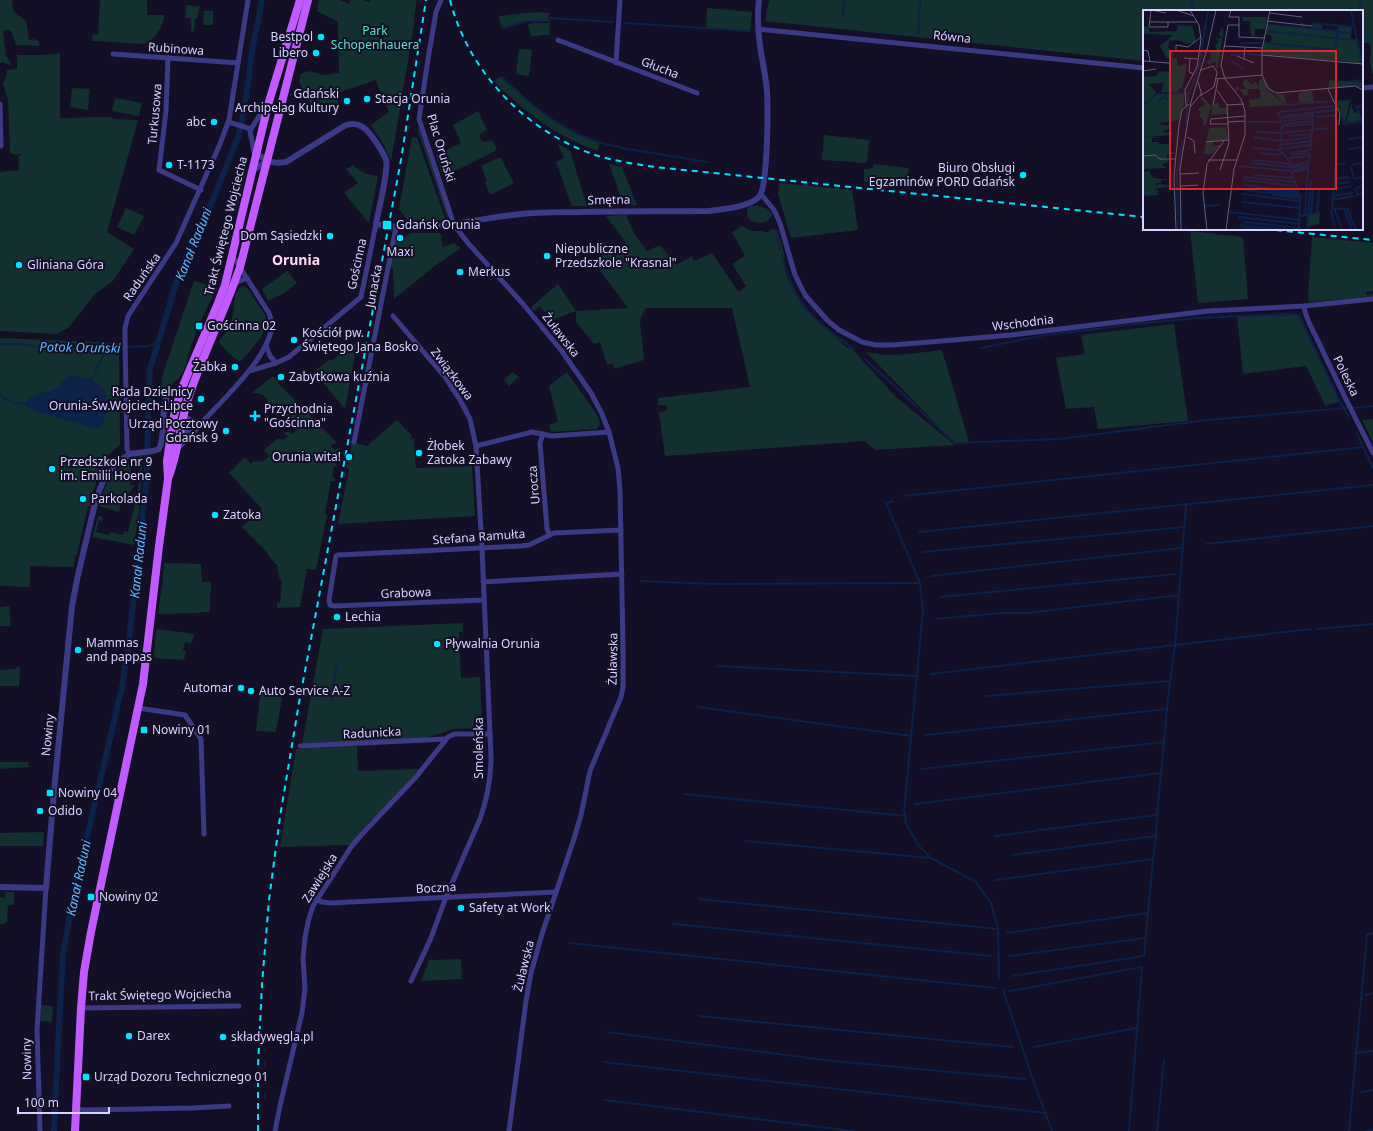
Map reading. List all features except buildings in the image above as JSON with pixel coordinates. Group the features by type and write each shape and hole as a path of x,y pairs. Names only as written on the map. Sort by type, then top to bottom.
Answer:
{"main road":[{"name":"Trakt Świętego Wojciecha","path":"75,1131 84,972 138,708 146,659 168,479 167,461 173,420 180,393 225,285 268,105 300,0"},
{"name":"Trakt Świętego Wojciecha","path":"168,479 175,462 183,416 189,397 240,267 308,0"}],"street":[{"name":"Raduńska","path":"130,454 127,449 125,351 125,328 128,316 176,243 218,150 228,122 248,0"},
{"name":"Plac Oruński","path":"441,0 436,12 428,53 419,119 454,225"},
{"path":"616,63 620,0"},
{"path":"759,0 758,29 767,91 766,156 764,185 761,194"},
{"name":"Równa","path":"758,29 1143,68"},
{"name":"Głucha","path":"558,40 697,93"},
{"name":"Rubinowa","path":"113,54 238,63"},
{"name":"Turkusowa","path":"168,58 166,111 159,170 200,190"},
{"path":"1363,88 1373,87"},
{"path":"0,104 1,146"},
{"path":"268,105 265,106 249,129 254,152 267,161 277,163 286,162 346,125 356,124 368,131 382,152 386,162 386,174 376,224 396,227 454,225"},
{"path":"228,122 249,129"},
{"path":"253,170 267,161"},
{"name":"Smętna","path":"454,225 483,219 521,214 722,210 755,201 761,194"},
{"name":"Wschodnia","path":"761,194 774,210 780,223 795,275 805,294 828,321 839,330 862,342 876,345 930,342 1011,334 1208,311 1304,306 1373,299"},
{"name":"Gościnna","path":"249,371 276,363 289,357 361,297 376,224"},
{"name":"Żuławska","path":"454,225 468,243 523,304 581,377 596,402 609,432 619,474 622,530 623,688 590,772 575,835 542,934 531,973 509,1131"},
{"name":"Junacka","path":"354,442 396,227"},
{"path":"177,448 189,438 249,371 266,345 272,330 272,321 264,305 232,255"},
{"path":"234,283 247,278"},
{"name":"Poleska","path":"1304,306 1304,310 1327,361 1373,453"},
{"name":"Związkowa","path":"393,316 445,377 460,400 470,420 476,446 482,548"},
{"path":"266,345 270,356 276,363"},
{"path":"180,393 189,397"},
{"name":"Nowiny","path":"40,1131 37,1030 46,888 54,791 75,588 99,490 109,471 120,460 130,454 154,451 158,449 160,446 167,398 169,394 180,393"},
{"path":"183,416 202,423"},
{"path":"170,441 202,423"},
{"path":"476,446 532,432 552,436 609,432"},
{"name":"Urocza","path":"543,434 540,443 547,529 550,535"},
{"name":"Stefana Ramułta","path":"330,605 329,600 336,556 525,546 557,533 622,530"},
{"name":"Smoleńska","path":"411,981 431,938 446,897 484,808 491,766 482,548"},
{"path":"483,582 622,574"},
{"name":"Grabowa","path":"330,605 484,600"},
{"path":"138,708 185,715 201,739 204,834"},
{"path":"446,739 454,734 490,734"},
{"name":"Radunicka","path":"300,746 446,739"},
{"name":"Zawiejska","path":"275,1131 284,1085 300,1026 305,988 303,958 309,916 317,899 351,847 416,777 446,739"},
{"path":"0,887 46,888"},
{"name":"Boczna","path":"317,899 322,902 330,903 556,892"},
{"name":"Trakt Świętego Wojciecha","path":"81,1008 239,1006"},
{"path":"76,1109 229,1106"}],"green space":[{"path":"0,0 12,0 13,11 26,21 29,40 33,39 39,41 39,46 16,45 11,31 3,31 6,56 11,63 9,65 3,62 0,63"},
{"path":"100,0 147,0 147,15 165,15 161,27 154,38 143,44 92,41 93,34 98,35"},
{"name":"Park Schopenhauera","path":"319,0 340,0 349,4 351,0 363,0 370,2 371,0 417,0 391,162 385,147 371,125 389,112 386,105 387,97 383,99 376,80 335,94 340,106 326,114 320,107 311,104 299,82 301,74 309,71 324,75 339,73 338,23 337,21 317,11"},
{"path":"769,0 1373,0 1373,74 1370,62 1371,46 1368,43 1363,43 1363,10 1143,10 1143,61 765,21"},
{"path":"186,5 200,6 197,18 195,19 194,32 191,31 191,18 185,18"},
{"path":"707,8 752,12 750,32 706,28"},
{"path":"204,11 213,11 213,25 203,25"},
{"path":"538,12 549,13 548,21 527,21 501,28 499,16"},
{"path":"550,23 549,35 531,37 528,24"},
{"path":"519,49 532,50 529,76 516,74"},
{"path":"60,53 60,118 112,117 113,119 138,120 107,232 134,249 113,281 95,294 68,328 57,334 0,331 0,172 19,170 18,157 21,155 10,153 8,100 3,83 7,70 17,69 17,55 43,55"},
{"path":"500,77 545,115 585,138 599,143 598,151 569,139 529,113 494,81"},
{"path":"72,88 90,89 88,110 70,107"},
{"path":"115,98 142,103 139,116 112,111"},
{"path":"478,111 487,130 479,135 481,140 484,142 492,140 497,149 443,177 436,155 461,143 453,125"},
{"path":"419,128 449,217 447,217 417,130"},
{"path":"824,135 869,140 867,163 822,160"},
{"path":"412,137 417,138 445,218 444,220 409,222 399,209"},
{"path":"557,143 570,151 587,206 572,206 571,204 556,162 564,158"},
{"path":"501,158 514,183 490,195 485,183 487,181 481,166"},
{"path":"609,164 622,167 637,205 622,205"},
{"path":"873,164 909,168 906,186 864,182 864,169 870,169 873,167"},
{"path":"353,165 364,173 378,176 369,223 345,194 345,192 358,183 346,169"},
{"path":"239,169 246,172 237,209 227,206"},
{"path":"779,183 852,190 858,230 791,238 778,194"},
{"path":"750,206 760,206 765,208 772,213 772,216 769,220 764,222 755,222 748,217 747,213"},
{"path":"126,208 144,216 134,235 117,227"},
{"path":"626,215 635,235 647,251 660,245 676,265 692,256 694,261 712,253 738,291 746,286 732,264 745,256 732,232 742,226 751,231 769,232 769,230 777,229 785,257 782,258 787,278 803,307 846,347 852,349 896,397 955,445 875,450 865,441 665,456 659,412 667,411 667,406 658,405 658,398 750,387 732,308 646,308 640,322 644,360 614,369 613,363 607,365 600,342 594,344 576,322 576,311 628,308 593,261 600,256 595,248 604,242 612,251 626,243 606,216"},
{"path":"1190,231 1243,237 1248,299 1198,303"},
{"path":"410,233 439,233 442,236 441,239 443,247 454,243 461,248 436,265 394,299 393,269 389,266 395,241 402,244"},
{"path":"1312,237 1373,243 1373,291 1366,292 1367,295 1373,294 1373,297 1309,302 1308,296"},
{"path":"287,271 297,283 284,293 268,301 262,289"},
{"path":"194,281 218,288 198,328 184,370 178,379 173,383 171,390 165,393 161,389 162,377"},
{"path":"558,284 576,311 555,319 548,325 545,322 549,318 540,306 534,311 531,307"},
{"path":"242,286 247,288 250,292 265,315 267,323 258,341 240,362 228,353 219,342 232,322 235,297"},
{"path":"1299,315 1340,402 1325,405 1306,366 1243,374 1237,316"},
{"path":"1174,324 1188,421 1098,429 1094,407 1066,409 1056,358 1085,354 1081,335"},
{"path":"0,338 119,343 120,445 104,459 92,495 90,506 88,507 77,554 75,556 74,567 30,566 30,587 0,586"},
{"path":"352,344 357,344 345,409 314,372 330,359 332,361"},
{"path":"942,350 969,442 955,443 866,352 886,355"},
{"path":"513,372 519,377 509,386 504,379"},
{"path":"567,372 598,416 600,424 597,429 551,432 549,425 558,422 549,386"},
{"path":"273,376 337,443 331,444 332,448 337,449 340,447 336,463 337,466 334,466 332,477 335,478 335,481 331,481 325,514 327,515 316,570 307,569 300,607 277,608 277,603 280,603 282,581 279,578 277,564 275,564 264,549 242,527 262,509 229,473 245,457 250,464 254,461 262,462 270,456 264,450 278,438 283,440 288,436 283,434 284,433 290,432 293,434 297,430 274,406 268,410 268,403 264,395 253,392"},
{"path":"1373,419 1373,442 1362,420"},
{"path":"397,420 412,436 410,439 411,440 413,438 415,441 416,468 472,466 475,516 338,524 349,469 346,468 352,441 367,446"},
{"path":"139,456 143,456 139,511 134,545 92,537 98,516 101,516 103,519 102,521 99,520 96,532 109,535 110,532 123,535 124,531 128,532 136,499 132,498 134,494 137,497 139,495 137,492 139,484 140,460 133,462 131,460"},
{"path":"129,461 131,462 130,485 135,485 128,494 124,493 119,512 99,506 100,503 103,503 104,500 101,499 111,477 118,469"},
{"path":"164,563 201,564 202,582 211,582 210,612 158,614"},
{"path":"9,606 11,626 0,626 0,607"},
{"path":"463,623 463,632 459,632 461,678 480,677 482,728 454,729 426,738 302,744 323,629"},
{"path":"156,629 195,634 191,644 185,642 183,650 186,651 184,660 156,658 154,656"},
{"path":"17,667 20,667 19,686 0,686 0,670 16,669"},
{"path":"284,687 276,732 256,731 261,688"},
{"path":"357,746 358,771 420,769 390,802 369,822 350,845 280,847 296,749"},
{"path":"0,762 28,762 29,767 0,769"},
{"path":"44,832 43,846 0,846 0,833"},
{"path":"5,892 14,892 14,905 8,905 7,922 0,924 0,897 5,898"},
{"path":"461,959 462,979 421,981 429,960"},
{"path":"41,1005 53,1006 52,1022 40,1021"}],"water":[{"path":"68,376 90,379 101,386 106,399 107,407 102,426 95,428 27,408 25,404 29,399 37,394 55,389"}],"waterway":[{"name":"Kanał Raduni","path":"54,1131 63,955 74,893 122,687 129,641 147,476 150,369 179,274 214,197 239,135 246,98 252,51 262,0"},
{"path":"843,16 844,0"},
{"path":"918,34 920,0"},
{"path":"1192,0 1193,10"},
{"path":"1359,10 1361,0"},
{"path":"504,28 527,21 549,21 550,18 613,22"},
{"path":"625,23 750,31"},
{"path":"502,77 541,112 556,122 586,138 620,147"},
{"path":"621,148 708,162"},
{"path":"776,230 780,249"},
{"path":"782,254 785,268 791,283 798,298 807,310 823,326 854,349"},
{"path":"981,348 1046,335 1153,322 1198,318 1290,314 1299,315 1340,402 1349,417"},
{"name":"Potok Oruński","path":"0,344 22,344 45,348 71,347 88,349 147,346 152,345 159,340"},
{"path":"92,378 108,348"},
{"path":"865,359 916,406"},
{"path":"0,394 2,397 14,403 25,404"},
{"path":"1352,408 1373,406"},
{"path":"920,410 955,443 1059,439 1207,420 1346,408"},
{"path":"1357,434 1373,468"},
{"path":"903,496 1363,447"},
{"path":"919,532 1373,485"},
{"path":"893,501 886,503 920,583 923,610 904,812 906,816 905,822 919,846 931,858 976,882 991,903 998,929 999,978"},
{"path":"936,619 1001,613 1027,613 1179,595 1186,505"},
{"path":"1206,544 1373,526"},
{"path":"922,552 1185,527"},
{"path":"931,576 1182,548"},
{"path":"940,597 1176,574"},
{"path":"641,581 714,584 920,583"},
{"path":"986,696 1170,681 1175,646 1179,595"},
{"path":"1317,629 1373,624"},
{"path":"931,674 1311,629"},
{"path":"331,701 337,664"},
{"path":"718,666 916,676"},
{"path":"926,735 1167,709 1170,681"},
{"path":"333,688 341,690"},
{"path":"698,707 911,736"},
{"path":"921,769 1164,742 1167,709"},
{"path":"915,804 1161,773 1164,742"},
{"path":"995,836 1157,815 1161,773"},
{"path":"684,794 906,816"},
{"path":"1012,855 1156,836 1157,815"},
{"path":"995,880 1153,859 1156,836"},
{"path":"745,841 931,858"},
{"path":"1013,976 1144,956 1153,859"},
{"path":"699,899 998,929"},
{"path":"1007,933 1148,913"},
{"path":"674,924 991,956"},
{"path":"1349,1131 1367,935 1373,933"},
{"path":"1010,956 1145,938"},
{"path":"569,943 995,988"},
{"path":"1010,991 1142,967 1129,1131"},
{"path":"1003,990 1052,1131"},
{"path":"1366,995 1373,993"},
{"path":"699,1016 1013,1047"},
{"path":"1034,1047 1137,1028"},
{"path":"607,1032 833,1061 1025,1079"},
{"path":"1356,1053 1373,1051"},
{"path":"1157,1131 1164,1060"},
{"path":"604,1062 1046,1113"},
{"path":"1362,1092 1373,1090"},
{"path":"605,1100 853,1131"},
{"path":"1366,1131 1373,1130"}],"railway":[{"path":"258,1131 258,1066 262,984 269,900 280,817 299,703 401,160 426,0"},
{"path":"450,0 470,51 485,74 503,95 523,114 545,131 569,144 595,155 617,161 655,167 1143,217"},
{"path":"1275,230 1373,240"}],"place":[{"name":"Bestpol","path":"321,37"},
{"name":"Libero","path":"316,53"},
{"name":"Stacja Orunia","path":"367,99"},
{"name":"Gdański Archipelag Kultury","path":"347,101"},
{"name":"abc","path":"214,122"},
{"name":"T-1173","path":"169,165"},
{"name":"Biuro Obsługi Egzaminów PORD Gdańsk","path":"1023,175"},
{"name":"Gdańsk Orunia","path":"387,225"},
{"name":"Dom Sąsiedzki","path":"330,236"},
{"name":"Maxi","path":"400,238"},
{"name":"Niepubliczne Przedszkole \"Krasnal\"","path":"547,256"},
{"name":"Gliniana Góra","path":"19,265"},
{"name":"Merkus","path":"460,272"},
{"name":"Gościnna 02","path":"199,326"},
{"name":"Kościół pw. Świętego Jana Bosko","path":"294,340"},
{"name":"Żabka","path":"235,367"},
{"name":"Zabytkowa kuźnia","path":"281,377"},
{"name":"Rada Dzielnicy Orunia-Św.Wojciech-Lipce","path":"201,399"},
{"name":"Przychodnia \"Gościnna\"","path":"255,416"},
{"name":"Urząd Pocztowy Gdańsk 9","path":"226,431"},
{"name":"Żłobek Zatoka Zabawy","path":"419,453"},
{"name":"Orunia wita!","path":"349,457"},
{"name":"Przedszkole nr 9 im. Emilii Hoene","path":"52,469"},
{"name":"Parkolada","path":"83,499"},
{"name":"Zatoka","path":"215,515"},
{"name":"Lechia","path":"337,617"},
{"name":"Pływalnia Orunia","path":"437,644"},
{"name":"Mammas and pappas","path":"78,650"},
{"name":"Automar","path":"241,688"},
{"name":"Auto Service A-Z","path":"251,691"},
{"name":"Nowiny 01","path":"144,730"},
{"name":"Nowiny 04","path":"50,793"},
{"name":"Odido","path":"40,811"},
{"name":"Nowiny 02","path":"91,897"},
{"name":"Safety at Work","path":"461,908"},
{"name":"Darex","path":"129,1036"},
{"name":"składywęgla.pl","path":"223,1037"},
{"name":"Urząd Dozoru Technicznego 01","path":"86,1077"}],"district":[{"name":"Orunia","path":"296,260"}]}
